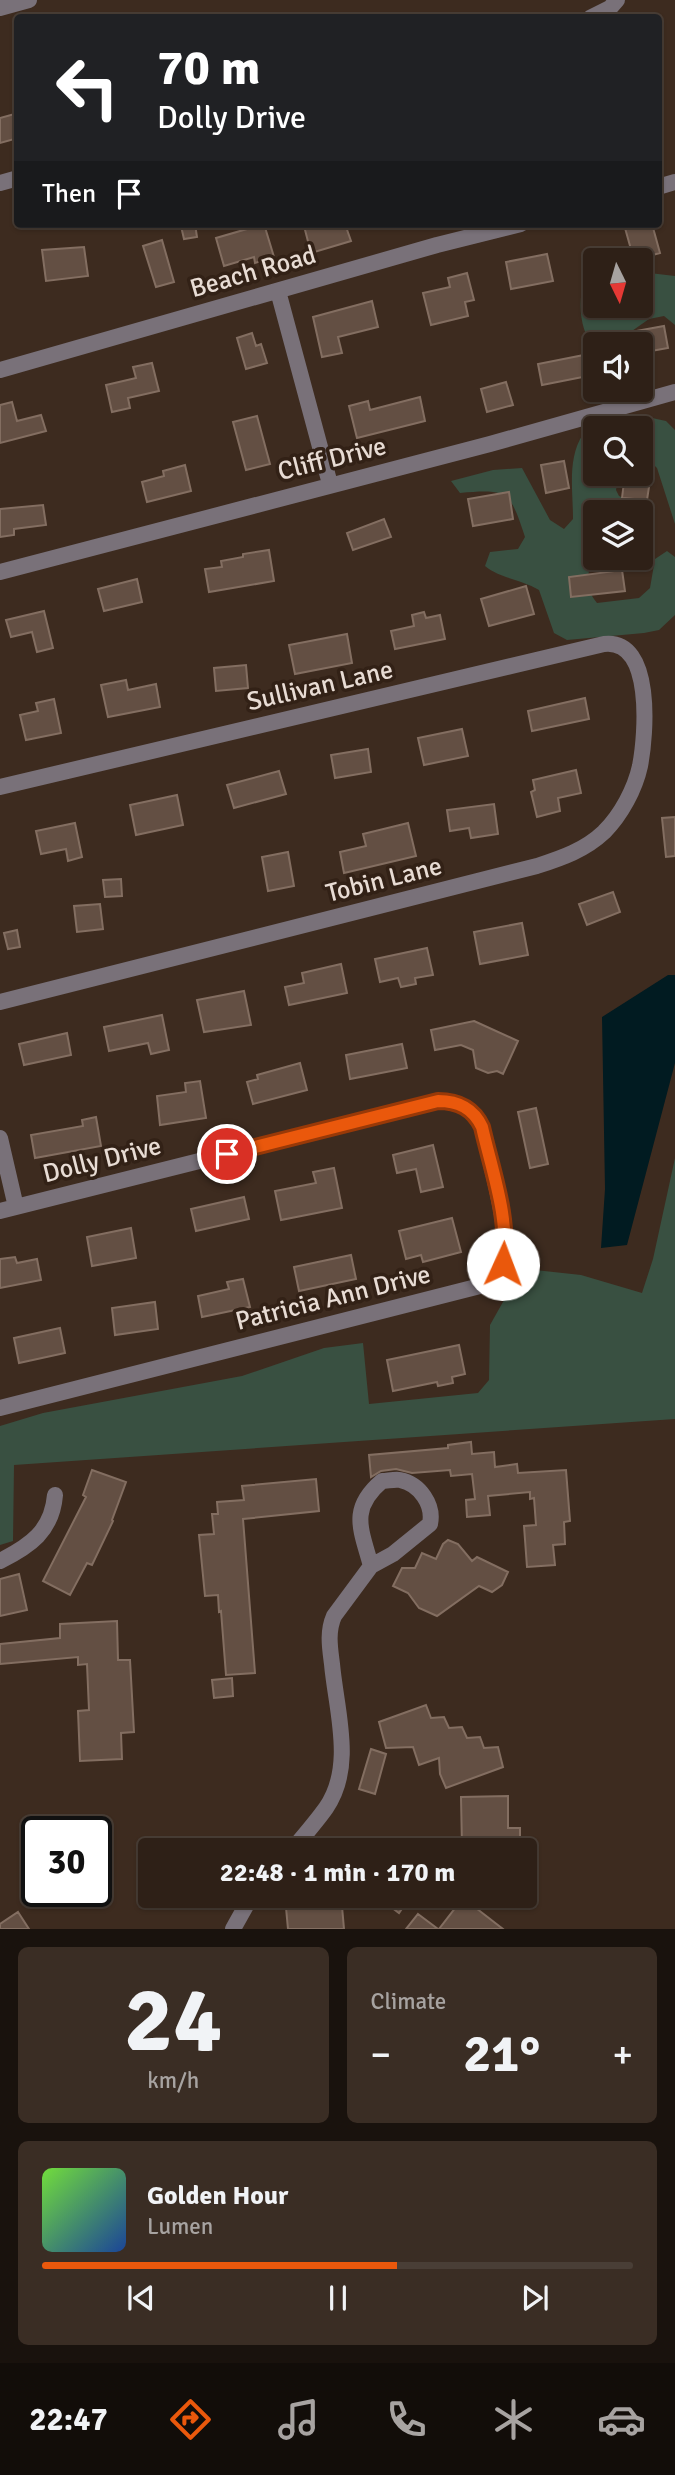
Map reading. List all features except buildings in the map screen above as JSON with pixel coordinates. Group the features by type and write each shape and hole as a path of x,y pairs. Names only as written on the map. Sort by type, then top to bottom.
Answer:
{"street":[{"path":"0,8 29,0"},
{"path":"598,14 610,8 617,0"},
{"name":"Beach Road","path":"0,370 505,228"},
{"path":"278,291 330,484"},
{"name":"Cliff Drive","path":"0,572 490,444 675,392"},
{"name":"Sullivan Lane","path":"0,787 604,644 613,643 629,650 635,657 637,669"},
{"name":"Tobin Lane","path":"0,1002 498,877 572,855 605,831 620,811 635,782 640,767 644,730 642,681 637,669"},
{"name":"Dolly Drive","path":"8,1209 438,1101 461,1105"},
{"name":"Patricia Ann Drive","path":"0,1408 467,1290 489,1281 496,1276 503,1264 506,1245 504,1226 482,1127 478,1119 461,1105"},
{"path":"0,1138 8,1209"},
{"path":"302,1838 326,1808 335,1790 342,1747 333,1677 330,1625 371,1566 393,1554 430,1524 432,1513 427,1500 416,1488 400,1480 382,1481 364,1499 360,1513 371,1566"},
{"path":"0,1561 40,1534 54,1512 55,1495"},
{"path":"233,1929 245,1908"}],"green space":[{"path":"653,273 675,276 675,325 664,316 649,319 630,332 585,332 581,316 583,285 583,318 653,318"},
{"path":"653,418 666,421 675,430 675,524 657,468 653,464"},
{"path":"583,434 583,486 617,486 619,496 628,500 583,500 583,570 589,570 588,584 591,593 597,603 639,598 650,588 655,559 667,551 675,557 675,615 659,630 567,640 554,633 539,590 485,566 490,552 518,549 525,537 515,510 505,496 488,492 460,493 451,481 493,470 522,468 550,520 564,529 573,519 572,475 578,444"},
{"path":"675,1158 675,1419 14,1465 13,1541 0,1545 0,1426 43,1413 242,1376 324,1348 363,1343 369,1404 478,1393 489,1380 490,1325 508,1293 535,1270 581,1275 642,1293 653,1259"}],"water":[{"path":"668,975 675,975 675,1063 627,1245 601,1248 605,1189 602,1017"}],"route":[{"path":"227,1154 438,1101 461,1105 478,1119 482,1127 504,1226 506,1245 503,1264"}]}
